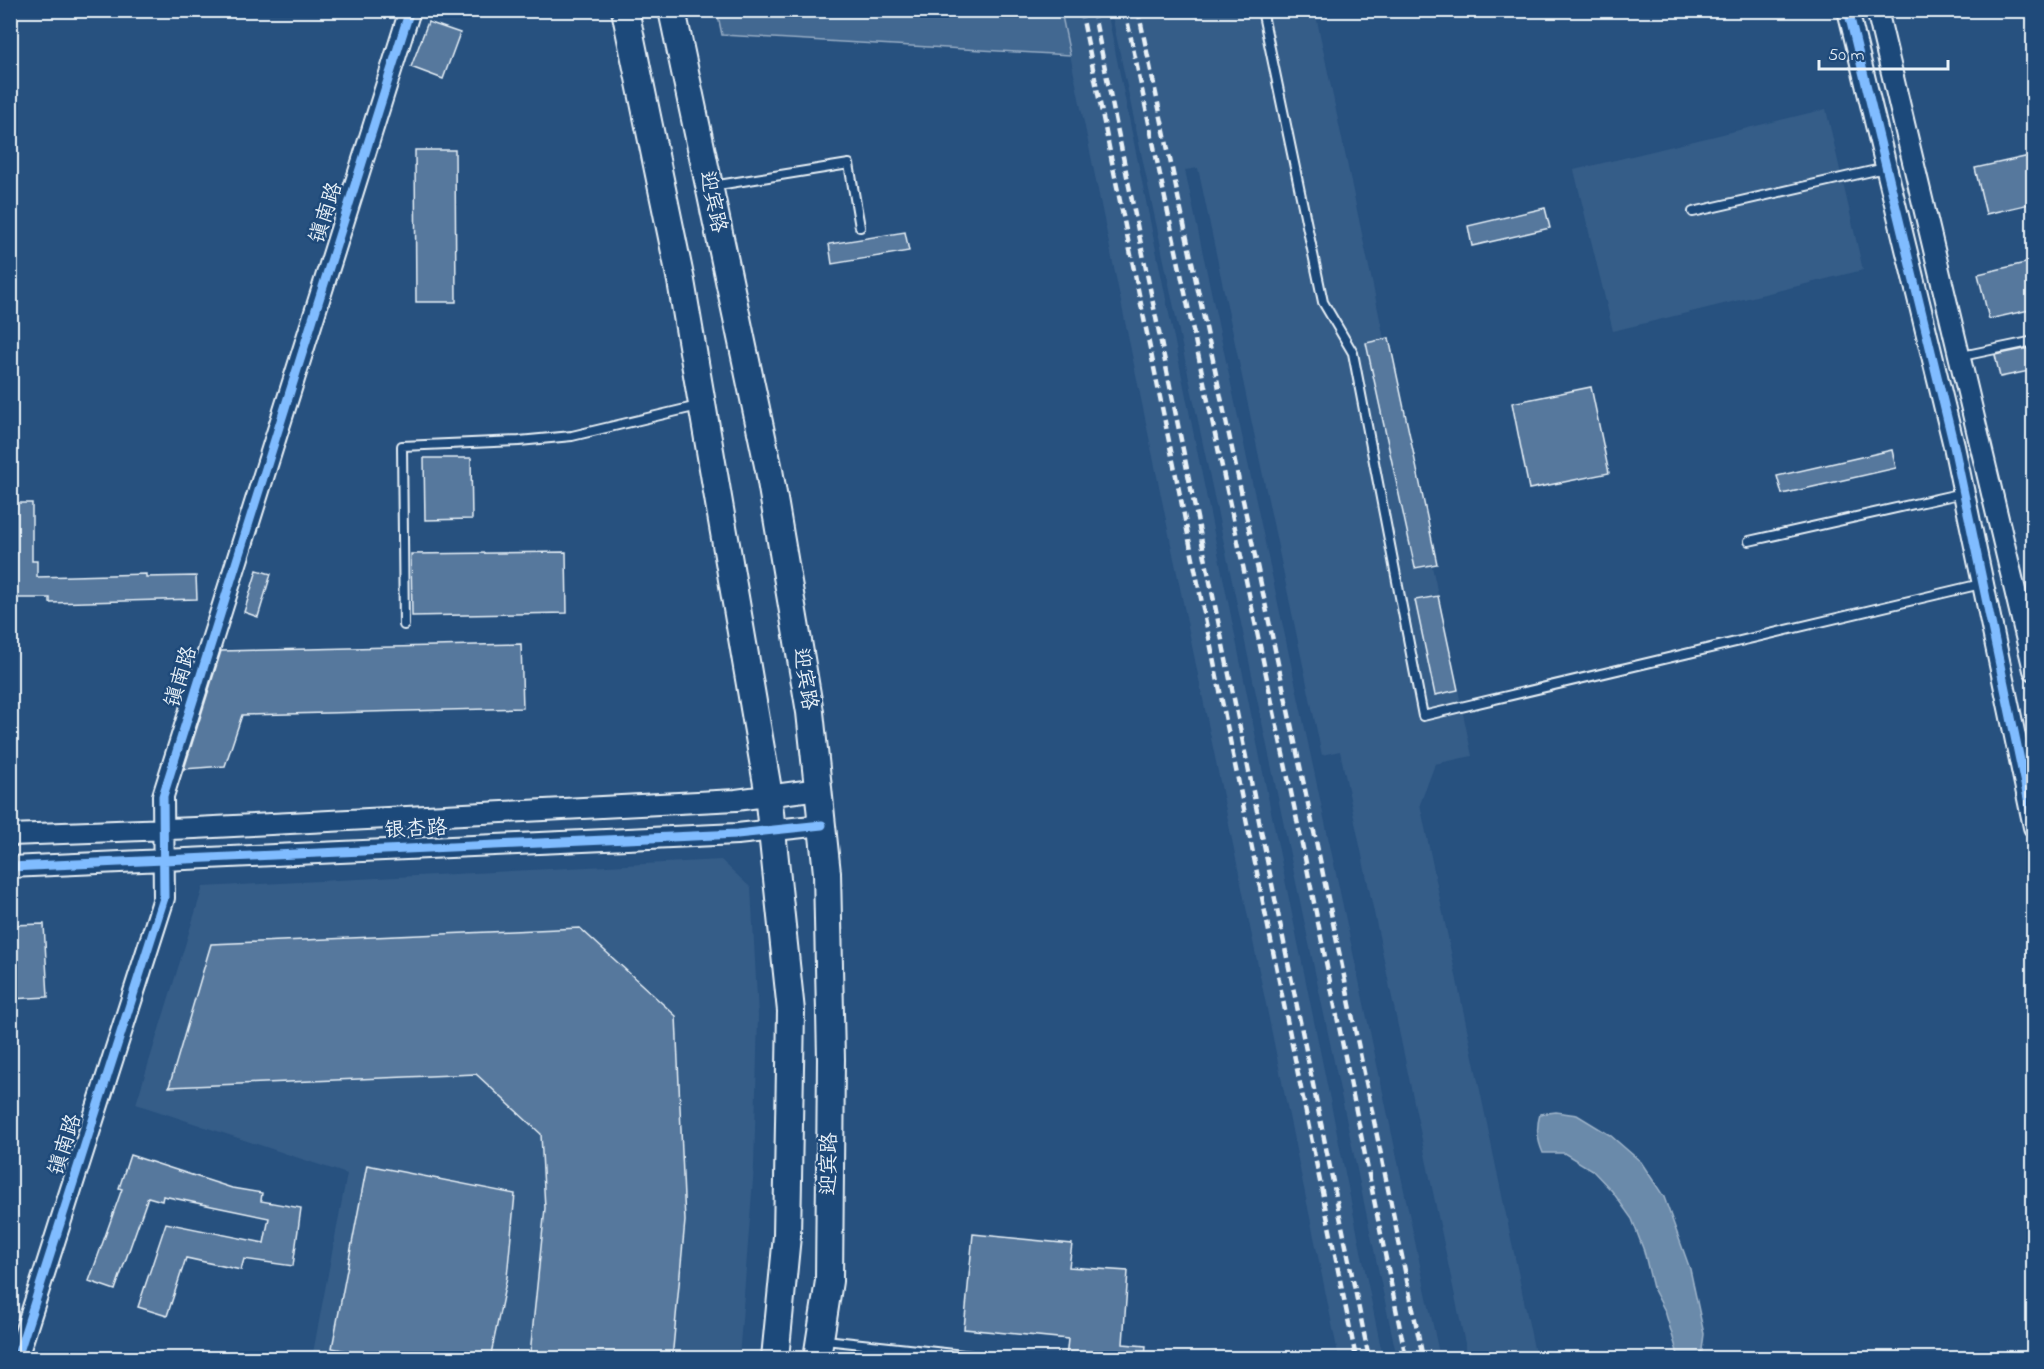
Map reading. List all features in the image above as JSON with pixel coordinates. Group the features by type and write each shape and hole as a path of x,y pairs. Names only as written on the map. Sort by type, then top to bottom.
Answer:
{"main road":[{"name":"迎宾路","path":"625,10 681,281 772,830 791,1011 787,1236 774,1359"},
{"name":"迎宾路","path":"672,10 769,470 810,712 819,789 827,873 831,1059 828,1281 818,1349"}],"street":[{"name":"镇南路","path":"17,1359 164,898 163,796 410,10"},
{"path":"1848,10 1954,446 2034,827"},
{"path":"1877,10 2034,670"},
{"name":"银杏路","path":"10,835 736,800 819,789"},
{"name":"银杏路","path":"10,867 725,834 822,825"}],"lane":[{"path":"1262,10 1323,302 1353,353 1423,716 1983,584"},
{"path":"709,187 849,164 860,228"},
{"path":"1693,212 1886,167"},
{"path":"1959,357 2034,341"},
{"path":"404,625 402,446 519,441 572,436 702,405"},
{"path":"1749,542 1964,493"},
{"path":"818,1349 990,1359"}],"shaded area":[{"path":"717,11 1061,11 1070,55 722,35"},
{"path":"1061,11 1107,11 1383,1358 1339,1358"},
{"path":"1111,11 1315,11 1472,756 1435,764 1420,804 1536,1358 1468,1358 1340,751 1322,755 1198,168 1185,170 1440,1358 1397,1358"},
{"path":"1826,109 1863,270 1613,331 1574,170"},
{"path":"721,860 751,888 758,1016 754,1167 739,1358 312,1358 347,1174 136,1104 203,887"},
{"path":"1556,1112 1577,1115 1610,1135 1641,1162 1664,1197 1690,1269 1704,1334 1701,1358 1679,1358 1665,1311 1653,1288 1644,1251 1632,1219 1612,1191 1592,1170 1564,1153 1543,1153 1538,1134 1540,1114"}],"building":[{"path":"428,22 460,33 443,79 411,67"},
{"path":"415,150 455,150 456,302 416,302"},
{"path":"2034,155 2034,203 1986,214 1975,168"},
{"path":"1545,208 1550,228 1472,246 1468,226"},
{"path":"905,232 909,251 832,264 829,244"},
{"path":"2034,261 2034,309 1989,319 1978,274"},
{"path":"1389,338 1437,564 1415,568 1366,343"},
{"path":"2034,347 2034,370 2000,377 1995,355"},
{"path":"1591,387 1609,473 1529,489 1512,403"},
{"path":"1892,450 1896,468 1782,494 1777,476"},
{"path":"424,458 471,458 472,519 425,520"},
{"path":"10,503 32,503 32,561 37,561 37,577 146,574 146,577 196,576 197,599 50,603 50,598 10,598"},
{"path":"566,552 567,613 412,616 411,554"},
{"path":"257,570 271,574 258,617 244,612"},
{"path":"1438,596 1458,690 1435,695 1415,600"},
{"path":"521,644 523,708 242,715 225,766 184,769 221,651"},
{"path":"44,924 48,997 10,999 10,925"},
{"path":"580,928 676,1016 685,1221 672,1359 558,1359 530,1354 545,1208 541,1134 476,1074 169,1087 211,944"},
{"path":"130,1155 232,1188 262,1193 261,1201 301,1208 293,1266 244,1259 241,1270 186,1258 167,1316 138,1307 166,1223 264,1243 269,1218 163,1196 162,1201 148,1197 115,1290 89,1281 122,1189 119,1188"},
{"path":"367,1165 515,1194 507,1277 490,1359 388,1359 332,1348"},
{"path":"973,1234 1072,1244 1069,1267 1128,1271 1123,1344 1146,1346 1145,1359 1066,1359 1068,1339 964,1329"}],"railway":[{"path":"1081,10 1356,1358"},
{"path":"1093,10 1369,1358"},
{"path":"1125,10 1305,858 1406,1358"},
{"path":"1138,10 1319,855 1423,1358"}],"cycle path":[{"path":"17,1358 164,898 163,796 410,10"},
{"path":"1848,10 1954,446 2034,827"},
{"path":"10,867 737,834 822,825"}]}
